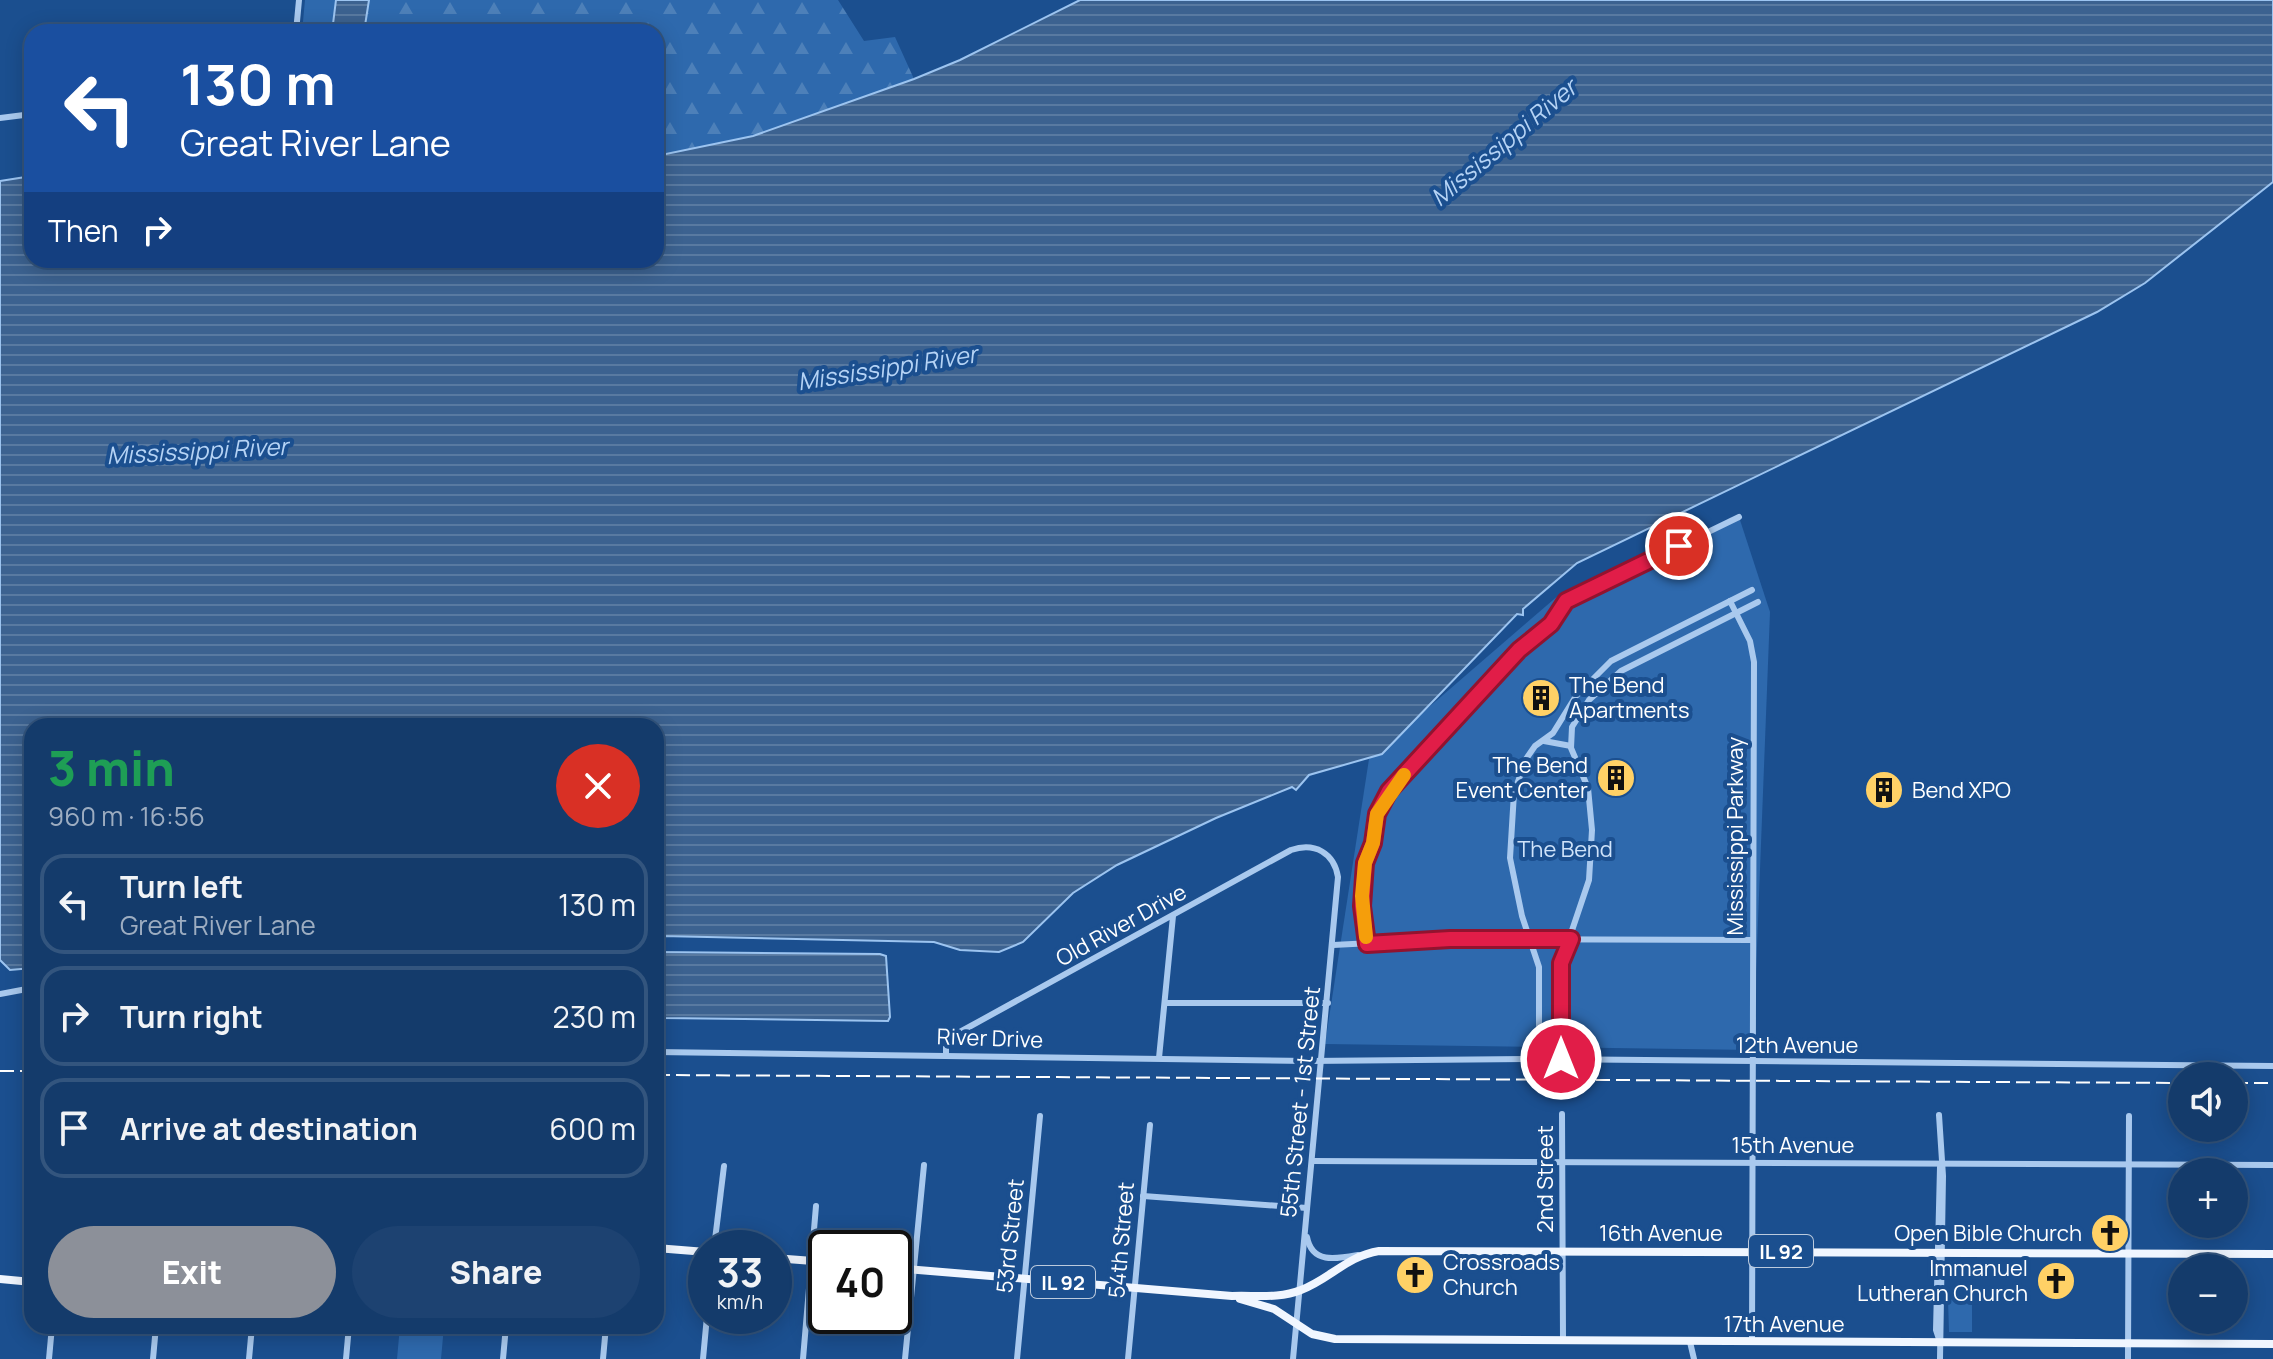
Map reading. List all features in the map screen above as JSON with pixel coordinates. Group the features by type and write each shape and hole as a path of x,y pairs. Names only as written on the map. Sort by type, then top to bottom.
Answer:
{"main road":[{"path":"664,1249 688,1251"},
{"name":"16th Avenue","path":"1300,1291 1358,1255 1402,1250 2273,1254"},
{"name":"IL 92","path":"914,1270 1232,1296 1278,1296 1300,1291"},
{"path":"0,1279 24,1281"},
{"name":"IL 92","path":"1232,1296 1267,1306 1298,1324"},
{"name":"17th Avenue","path":"1298,1324 1312,1334 1335,1339 2273,1344"}],"street":[{"path":"297,24 299,0"},
{"path":"0,118 24,115"},
{"path":"1367,944 1362,906 1365,863 1373,843 1377,814 1389,791 1519,650 1551,624 1566,601 1739,517"},
{"path":"1539,1059 1539,967 1515,888 1511,824 1514,793 1526,759 1559,725 1576,696 1611,661 1752,590"},
{"name":"Mississippi Parkway","path":"1730,601 1750,641 1754,662 1752,1342"},
{"path":"1561,1059 1561,963 1589,880 1592,830 1588,788 1571,746 1572,727 1579,714 1612,677 1632,664 1758,602"},
{"path":"1544,741 1571,746"},
{"name":"Old River Drive","path":"946,1055 946,1046 957,1034 1291,850 1310,847 1325,853"},
{"name":"55th Street - 1st Street","path":"1293,1359 1338,877 1333,860 1325,853"},
{"path":"1159,1058 1173,916"},
{"path":"1333,945 1531,938 1752,940"},
{"path":"0,994 24,990"},
{"path":"1165,1003 1328,1003"},
{"name":"River Drive","path":"664,1052 1322,1060"},
{"name":"12th Avenue","path":"1322,1060 1561,1059 2273,1066"},
{"name":"2nd Street","path":"1562,1114 1563,1340"},
{"path":"1939,1115 1940,1252 1936,1330 1940,1359"},
{"name":"53rd Street","path":"1017,1359 1040,1116"},
{"path":"2128,1359 2129,1116"},
{"name":"54th Street","path":"1128,1359 1150,1125"},
{"name":"15th Avenue","path":"1312,1161 2273,1165"},
{"path":"905,1359 924,1165"},
{"path":"716,1230 724,1166"},
{"path":"1143,1196 1307,1208"},
{"path":"814,1230 816,1206"},
{"path":"1305,1229 1309,1246 1318,1256 1336,1259 1358,1255"},
{"path":"803,1359 808,1305"},
{"path":"49,1359 51,1334"},
{"path":"153,1359 155,1334"},
{"path":"249,1359 251,1334"},
{"path":"346,1359 348,1334"},
{"path":"503,1359 505,1334"},
{"path":"603,1359 605,1334"},
{"path":"703,1359 705,1334"},
{"path":"1690,1342 1694,1359"}],"green space":[{"path":"305,0 369,0 365,24 303,24"},
{"path":"369,0 838,0 864,41 895,37 914,79 753,136 664,154 664,24 365,24"},
{"name":"The Bend","path":"1739,517 1770,612 1753,1050 1325,1044 1369,759 1560,594"},
{"path":"1948,1299 1972,1299 1972,1332 1949,1332"},
{"path":"399,1334 443,1334 441,1359 397,1359"}],"water":[{"path":"336,0 369,0 365,24 333,24"},
{"name":"Mississippi River","path":"1080,0 2273,0 2273,182 2145,283 2097,312 1577,563 1523,609 1523,615 1517,614 1382,754 1309,775 1296,790 1292,787 1216,818 1117,865 1073,893 1023,942 999,952 960,950 934,942 664,936 664,718 24,718 24,969 10,970 0,960 0,181 24,177 24,268 664,268 664,154 753,136 960,60"},
{"path":"664,952 880,954 886,956 888,1021 664,1018"}],"railway":[{"path":"0,1071 24,1071"},
{"path":"664,1075 2168,1083"},
{"path":"2248,1083 2273,1083"}],"slow traffic":[{"path":"1366,937 1362,906 1365,863 1373,843 1377,814 1389,791 1404,775"}],"place":[{"name":"The Bend Apartments","path":"1541,698"},
{"name":"The Bend Event Center","path":"1616,778"},
{"name":"Bend XPO","path":"1884,790"},
{"name":"Open Bible Church","path":"2110,1233"},
{"name":"Crossroads Church","path":"1415,1275"},
{"name":"Immanuel Lutheran Church","path":"2056,1281"}],"route":[{"path":"1561,1059 1561,963 1571,939 1450,939 1367,944 1362,906 1365,863 1373,843 1377,814 1389,791 1469,701 1519,650 1551,624 1566,601 1679,546"}]}
